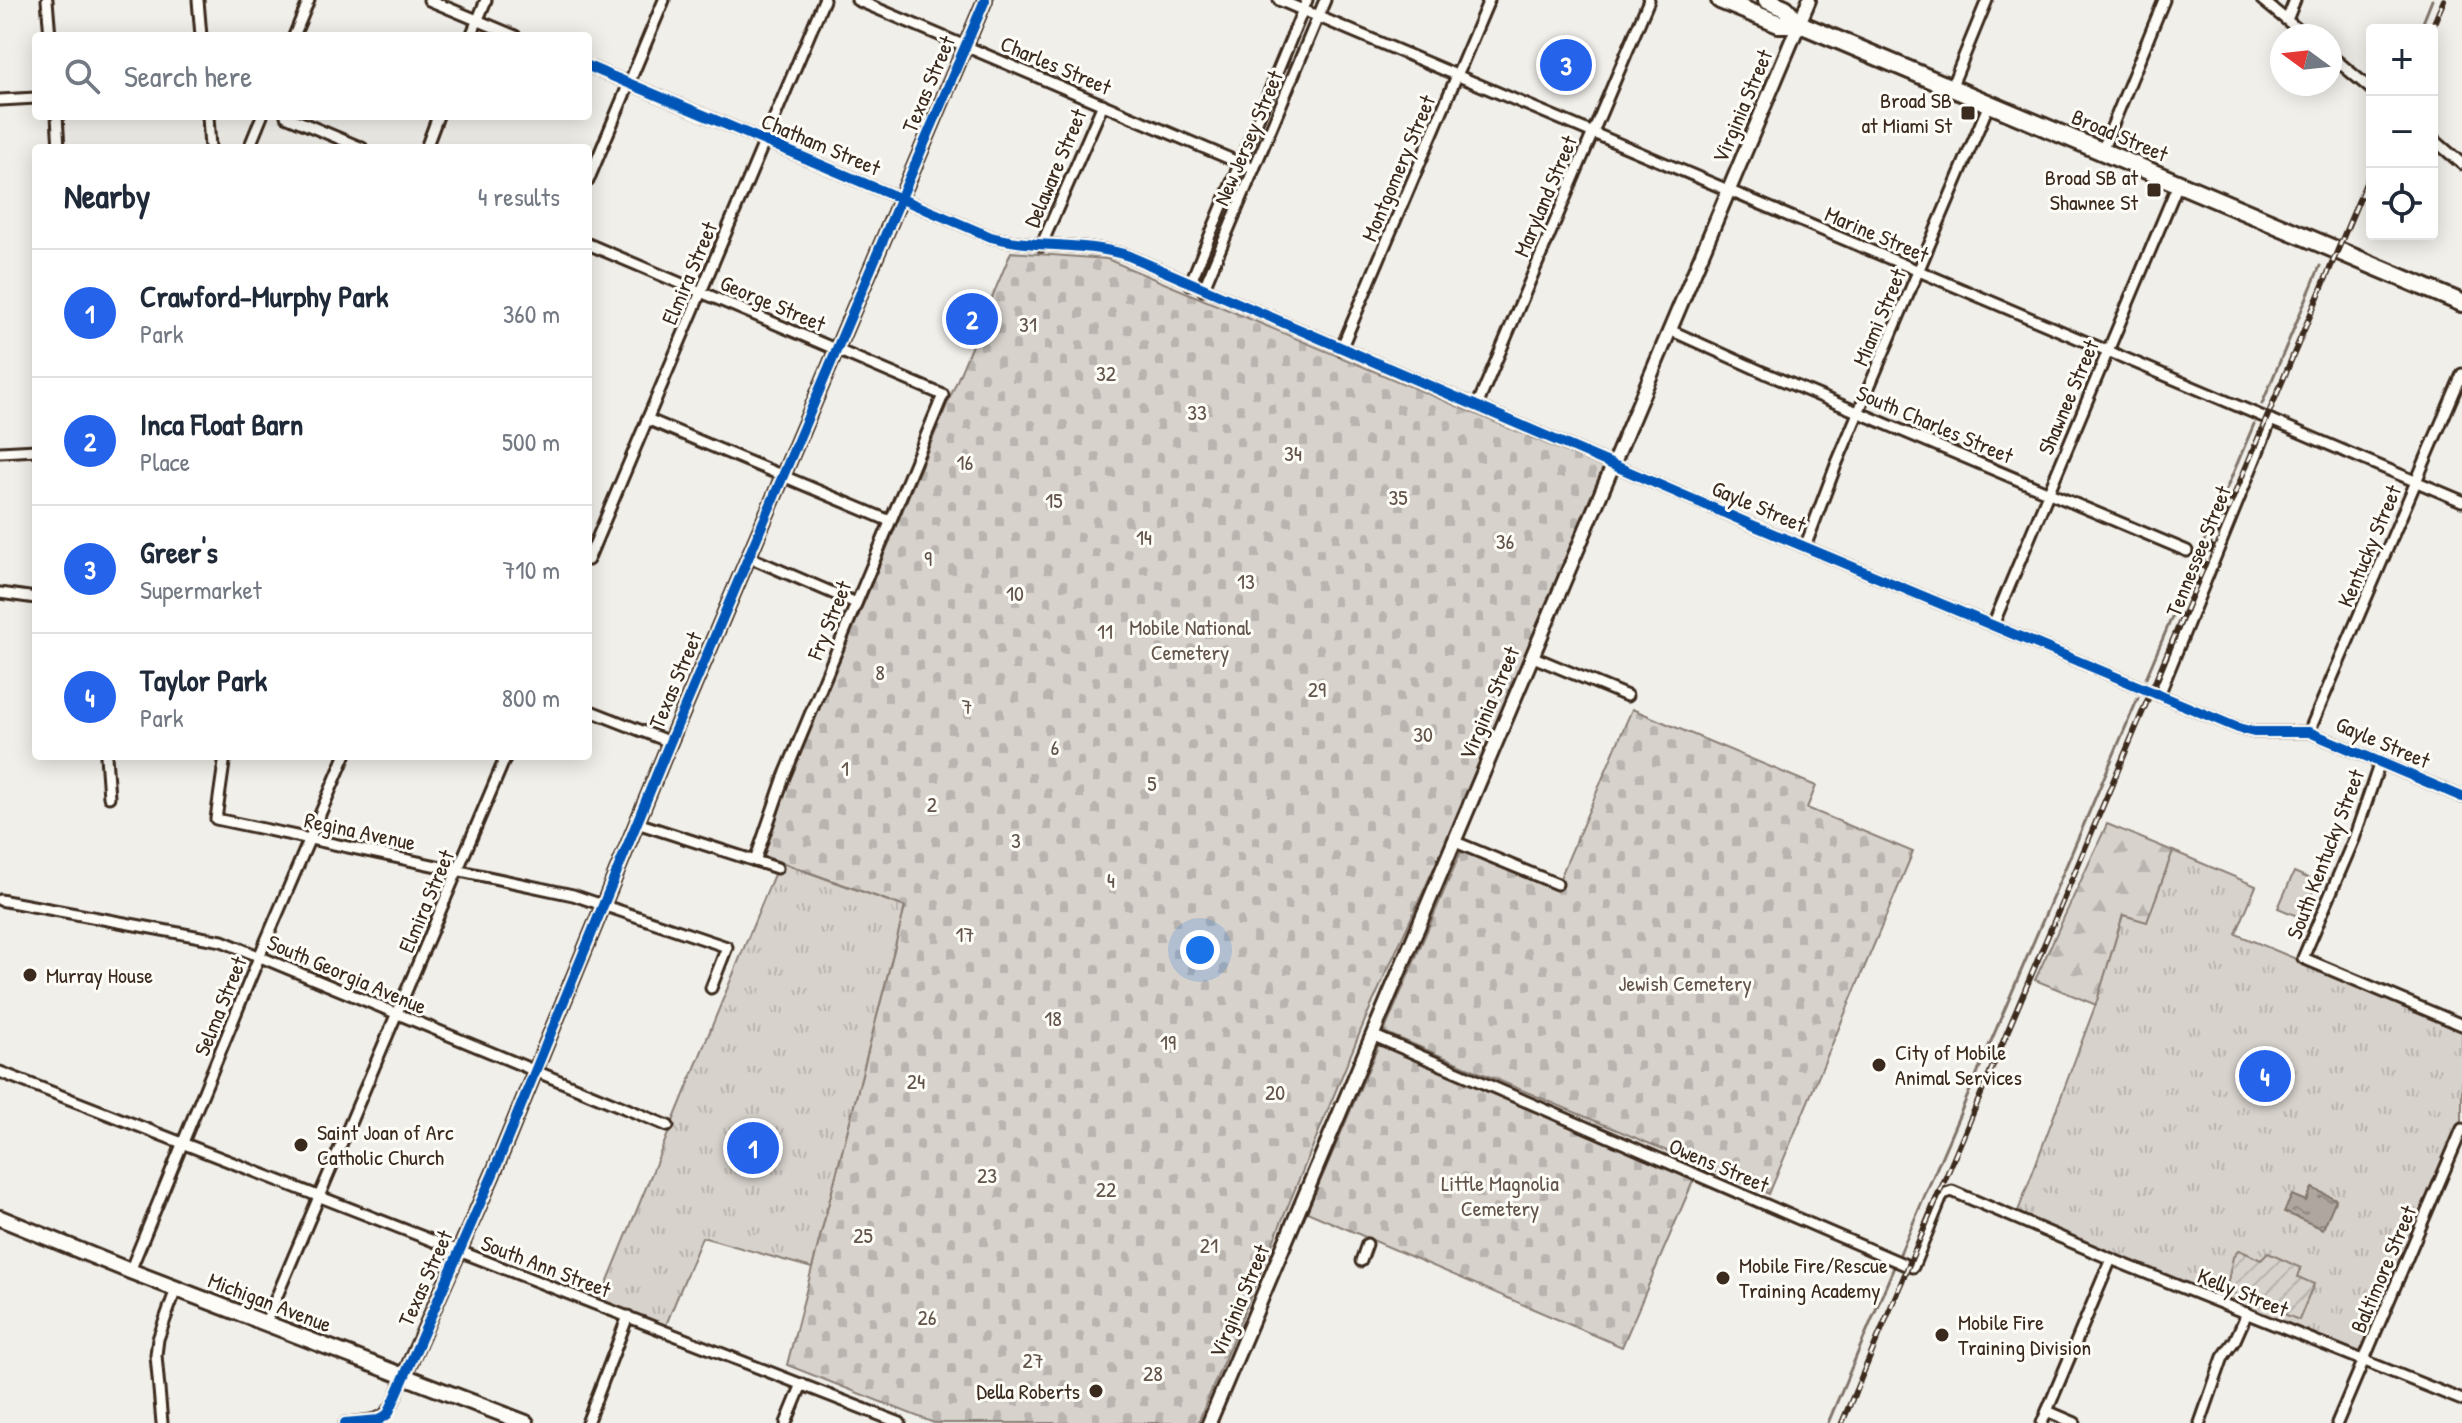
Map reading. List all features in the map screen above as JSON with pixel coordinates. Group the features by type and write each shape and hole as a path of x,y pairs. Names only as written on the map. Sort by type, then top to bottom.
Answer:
{"main road":[{"path":"1720,0 1779,24 1800,24"},
{"name":"Broad Street","path":"1767,0 1785,8 1800,24 2462,303"},
{"name":"Michigan Avenue","path":"0,1218 518,1421"}],"street":[{"path":"47,0 50,32"},
{"path":"198,0 201,32"},
{"path":"296,32 309,0"},
{"path":"429,0 506,32"},
{"path":"472,32 486,0"},
{"path":"592,171 664,0"},
{"name":"Elmira Street","path":"592,550 824,0"},
{"name":"Charles Street","path":"857,0 1254,169"},
{"name":"Texas Street","path":"404,1376 985,0"},
{"name":"Marine Street","path":"1279,0 1305,5 1318,16 2462,501"},
{"name":"New Jersey Street","path":"1203,290 1325,0"},
{"name":"Montgomery Street","path":"1341,349 1489,0"},
{"name":"Maryland Street","path":"1477,406 1649,0"},
{"name":"Virginia Street","path":"1209,1423 1809,0"},
{"path":"1951,88 1987,0"},
{"path":"2102,151 2164,0"},
{"path":"2262,0 2292,24"},
{"path":"2287,20 2295,0"},
{"name":"New Jersey Street","path":"1190,284 1305,5"},
{"path":"2342,65 2366,85"},
{"name":"Chatham Street","path":"592,68 991,237 1041,246"},
{"path":"0,100 32,98"},
{"name":"Delaware Street","path":"1041,246 1103,104"},
{"name":"Miami Street","path":"1805,547 1858,412 1989,104"},
{"path":"57,120 59,144"},
{"path":"208,120 210,144"},
{"path":"251,144 260,120"},
{"path":"296,120 352,144"},
{"path":"428,144 436,120"},
{"path":"2438,143 2462,164"},
{"name":"Shawnee Street","path":"1993,625 2178,184"},
{"name":"George Street","path":"592,246 943,395"},
{"name":"Gayle Street","path":"1041,246 1111,250 2159,695 2246,730 2309,732 2462,797"},
{"name":"South Charles Street","path":"1670,330 2187,551"},
{"name":"Kentucky Street","path":"2309,732 2462,374"},
{"name":"Fry Street","path":"755,861 784,777 943,395"},
{"path":"647,419 890,521"},
{"name":"Tennessee Street","path":"2159,695 2271,420"},
{"path":"0,452 32,450"},
{"path":"749,557 856,603"},
{"path":"0,593 32,597"},
{"path":"1531,656 1627,696"},
{"path":"592,712 670,742"},
{"path":"106,760 109,797"},
{"name":"Regina Avenue","path":"224,760 216,819 573,895 727,947 711,988"},
{"name":"Selma Street","path":"130,1271 343,760"},
{"name":"Elmira Street","path":"265,1324 504,760"},
{"name":"South Kentucky Street","path":"2380,762 2354,839 2303,958 2462,1025"},
{"path":"637,823 777,868"},
{"path":"1453,841 1557,884"},
{"name":"South Georgia Avenue","path":"0,900 222,941 668,1126"},
{"name":"Owens Street","path":"1372,1035 1913,1267 1943,1194 1952,1191 2010,1216"},
{"name":"South Ann Street","path":"0,1072 900,1423"},
{"name":"Baltimore Street","path":"2337,1423 2462,1129"},
{"name":"Kelly Street","path":"2010,1216 2462,1398"},
{"path":"1361,1261 1367,1244"},
{"path":"2042,1423 2111,1259"},
{"path":"162,1423 156,1355 158,1339 176,1289"},
{"path":"2200,1423 2223,1357 2247,1313"},
{"path":"587,1423 628,1316"},
{"path":"345,1423 379,1420 388,1414 404,1376"},
{"path":"786,1423 802,1384"},
{"path":"2047,1411 2075,1423"}],"green space":[{"name":"Mobile National Cemetery","path":"1011,252 1107,259 1604,468 1444,846 1368,1013 1198,1423 934,1423 787,1365 905,907 764,856 787,786"},
{"name":"Jewish Cemetery","path":"1632,709 1816,786 1807,808 1913,852 1769,1194 1384,1032 1461,851 1555,890"},
{"path":"2107,824 2173,851 2147,923 2123,915 2096,1005 2035,980"},
{"path":"2173,851 2256,886 2236,934 2462,1028 2462,1125 2364,1360 2111,1259 2017,1214 2097,1001 2123,915 2147,922"},
{"path":"779,862 905,907 812,1268 702,1237 666,1325 657,1328 598,1305"},
{"path":"2294,872 2317,882 2302,918 2278,908"},
{"name":"Little Magnolia Cemetery","path":"1379,1044 1694,1179 1622,1347 1307,1212"},
{"path":"2239,1250 2261,1260 2268,1253 2301,1268 2298,1277 2314,1284 2299,1320 2226,1291 2233,1257"}],"water":[{"path":"2312,1188 2336,1199 2323,1229 2284,1212 2292,1195 2306,1201"}],"waterway":[{"path":"2422,24 2432,0"},
{"path":"2262,404 2320,266"},
{"path":"2146,678 2254,424"},
{"path":"1899,1256 2138,698"},
{"path":"1828,1423 1894,1267"}],"railway":[{"path":"2434,24 2444,0"},
{"path":"1842,1423 2366,183"}],"cycle path":[{"path":"345,1423 379,1420 388,1414 493,1174 670,742 985,0"},
{"path":"592,68 991,237 1095,248 1129,256 1750,524 2238,728 2254,732 2309,732 2462,797"}],"place":[{"name":"Greer's","path":"1566,65"},
{"name":"Broad SB at Miami St","path":"1968,113"},
{"name":"Broad SB at Shawnee St","path":"2154,190"},
{"name":"Inca Float Barn","path":"972,319"},
{"name":"Murray House","path":"30,975"},
{"name":"City of Mobile Animal Services","path":"1879,1065"},
{"name":"Taylor Park","path":"2265,1076"},
{"name":"Saint Joan of Arc Catholic Church","path":"301,1145"},
{"name":"Crawford-Murphy Park","path":"753,1148"},
{"name":"Mobile Fire/Rescue Training Academy","path":"1723,1278"},
{"name":"Mobile Fire Training Division","path":"1942,1335"},
{"name":"Della Roberts","path":"1096,1391"}],"park label":[{"name":"31","path":"1028,324"},
{"name":"32","path":"1106,373"},
{"name":"33","path":"1197,412"},
{"name":"34","path":"1293,453"},
{"name":"16","path":"965,462"},
{"name":"35","path":"1398,497"},
{"name":"15","path":"1054,500"},
{"name":"14","path":"1144,537"},
{"name":"36","path":"1505,541"},
{"name":"9","path":"928,558"},
{"name":"13","path":"1246,581"},
{"name":"10","path":"1015,593"},
{"name":"11","path":"1105,631"},
{"name":"8","path":"880,672"},
{"name":"29","path":"1317,689"},
{"name":"7","path":"967,706"},
{"name":"30","path":"1423,734"},
{"name":"6","path":"1055,747"},
{"name":"1","path":"845,768"},
{"name":"5","path":"1152,783"},
{"name":"2","path":"932,804"},
{"name":"3","path":"1016,840"},
{"name":"4","path":"1111,880"},
{"name":"17","path":"965,934"},
{"name":"18","path":"1053,1018"},
{"name":"19","path":"1168,1042"},
{"name":"24","path":"916,1081"},
{"name":"20","path":"1275,1092"},
{"name":"23","path":"987,1175"},
{"name":"22","path":"1106,1189"},
{"name":"25","path":"863,1235"},
{"name":"21","path":"1209,1245"},
{"name":"26","path":"927,1317"},
{"name":"27","path":"1033,1360"},
{"name":"28","path":"1153,1373"}]}
